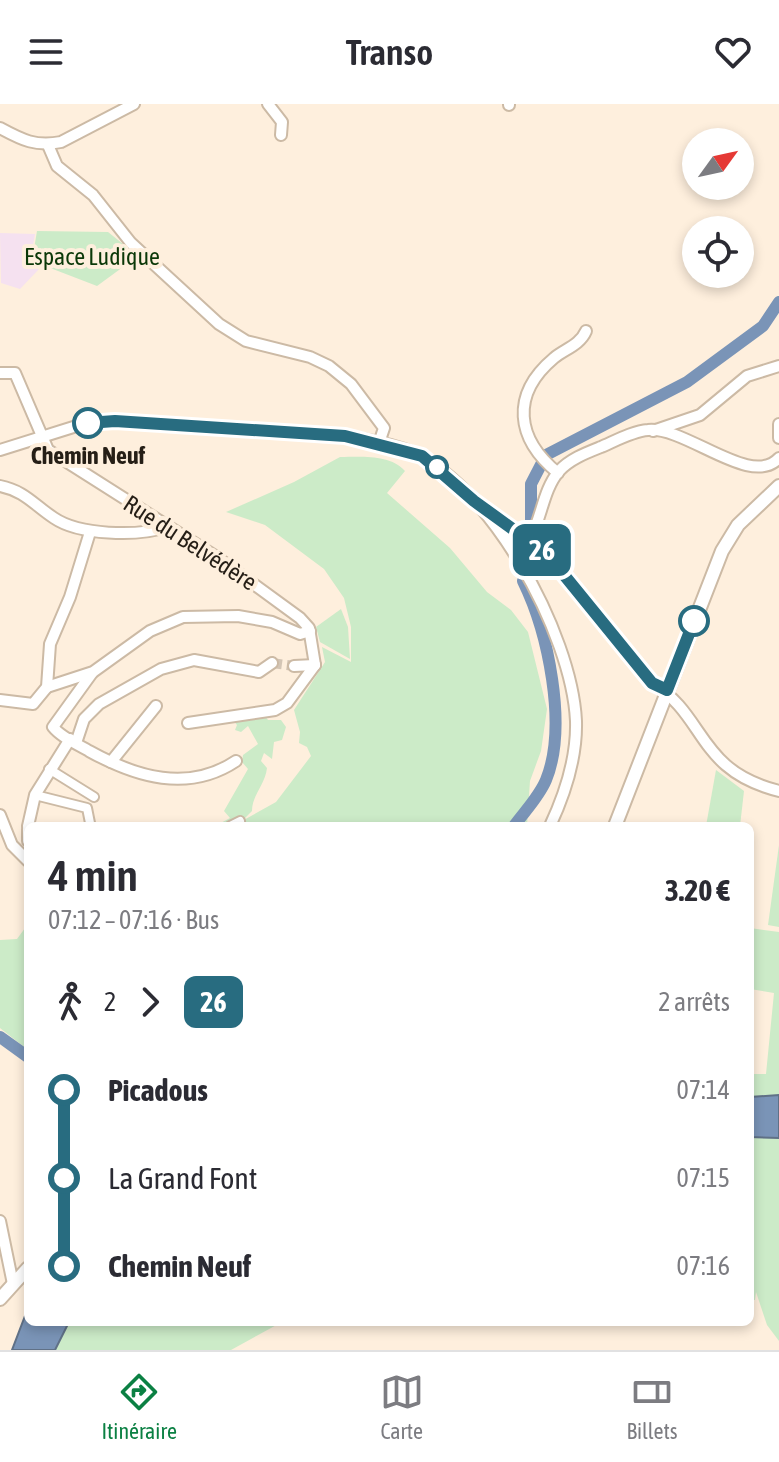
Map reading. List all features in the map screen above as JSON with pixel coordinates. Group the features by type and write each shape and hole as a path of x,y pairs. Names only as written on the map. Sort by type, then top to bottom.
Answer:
{"street":[{"path":"0,128 37,145 48,145 61,142 134,104"},
{"path":"268,104 282,122 281,135"},
{"path":"48,145 57,166 93,195 131,243 219,324 246,341 310,357 329,366 351,384 384,428 379,443"},
{"path":"558,473 529,442 523,428 523,413 530,390 543,370 579,342 586,331"},
{"path":"530,539 549,487 558,473 573,460 641,433 648,435 700,415 747,376 779,366"},
{"path":"0,373 15,373 40,437"},
{"path":"0,450 83,424 115,421 345,436 422,456 474,501 547,554 652,683 667,690 698,735 724,765 746,781 779,791"},
{"path":"779,424 779,438"},
{"path":"653,431 687,438 720,456 752,467 768,467 779,458"},
{"name":"Rue du Belvédère","path":"40,437 54,455 270,594 300,618 310,631"},
{"path":"0,486 28,496 71,528 90,532 150,531 166,527"},
{"path":"617,822 722,551 738,525 779,486"},
{"path":"474,501 534,585 571,688 576,720 574,751 564,791 552,822"},
{"path":"47,687 50,644 70,597 90,532"},
{"path":"188,723 275,710 287,703 315,665 310,631 300,634 272,622 238,616 183,617 150,631 93,672 55,723 54,730 73,741 111,762 152,778 189,779 214,774 236,761"},
{"path":"29,822 35,795 49,769 73,741 84,719 99,704 161,669 194,660 259,672 272,663"},
{"path":"294,666 315,665"},
{"path":"0,700 33,704 47,687 93,672"},
{"path":"111,762 156,706"},
{"path":"49,769 94,797"},
{"path":"35,795 87,808 90,822"},
{"path":"0,815 12,845 24,857"},
{"path":"0,1221 13,1284"},
{"path":"0,1299 24,1272"}],"shaded area":[{"path":"0,233 35,234 30,262 39,269 20,289 1,283"}],"green space":[{"name":"Espace Ludique","path":"37,231 108,232 138,256 97,286 32,261"},
{"path":"340,457 383,459 399,466 405,471 387,493 450,548 487,592 511,610 528,632 547,709 541,751 530,781 527,822 222,822 230,818 224,811 248,769 242,762 243,755 258,744 248,726 241,732 235,730 237,725 232,719 265,716 268,720 281,720 286,727 282,740 274,742 272,759 264,753 261,761 267,768 266,774 252,811 242,821 276,802 311,756 307,747 299,743 300,732 294,710 325,662 322,647 351,662 351,627 344,598 324,569 265,525 226,512 294,482"},
{"path":"341,609 348,627 350,659 320,642 316,627"},
{"path":"716,770 744,791 740,822 707,822"},
{"path":"779,845 779,927 768,925"},
{"path":"24,929 24,1047 0,1028 0,940 17,939"},
{"path":"754,929 779,932 779,1095 754,1097 754,1074 766,1074 774,993 754,990"},
{"path":"754,1137 779,1138 779,1341 767,1325 756,1292 754,1300"},
{"path":"50,1326 275,1326 231,1350 36,1350"}],"water":[{"path":"779,1095 779,1138 754,1137 754,1097"},
{"path":"24,1318 24,1326 67,1326 55,1350 12,1350"}],"waterway":[{"path":"531,528 531,484 546,455 687,382 763,326 779,302"},
{"path":"517,822 546,780 555,733 555,707 547,652 523,581"},
{"path":"0,1037 24,1054"}],"tunnel":[{"path":"272,663 294,666"}],"bus line":[{"name":"26","path":"88,423 115,421 345,436 402,448 422,456 440,468 474,501 524,534 547,554 601,623 652,683 660,688 667,690 694,621"}],"place":[{"name":"Chemin Neuf","path":"88,423"}]}
